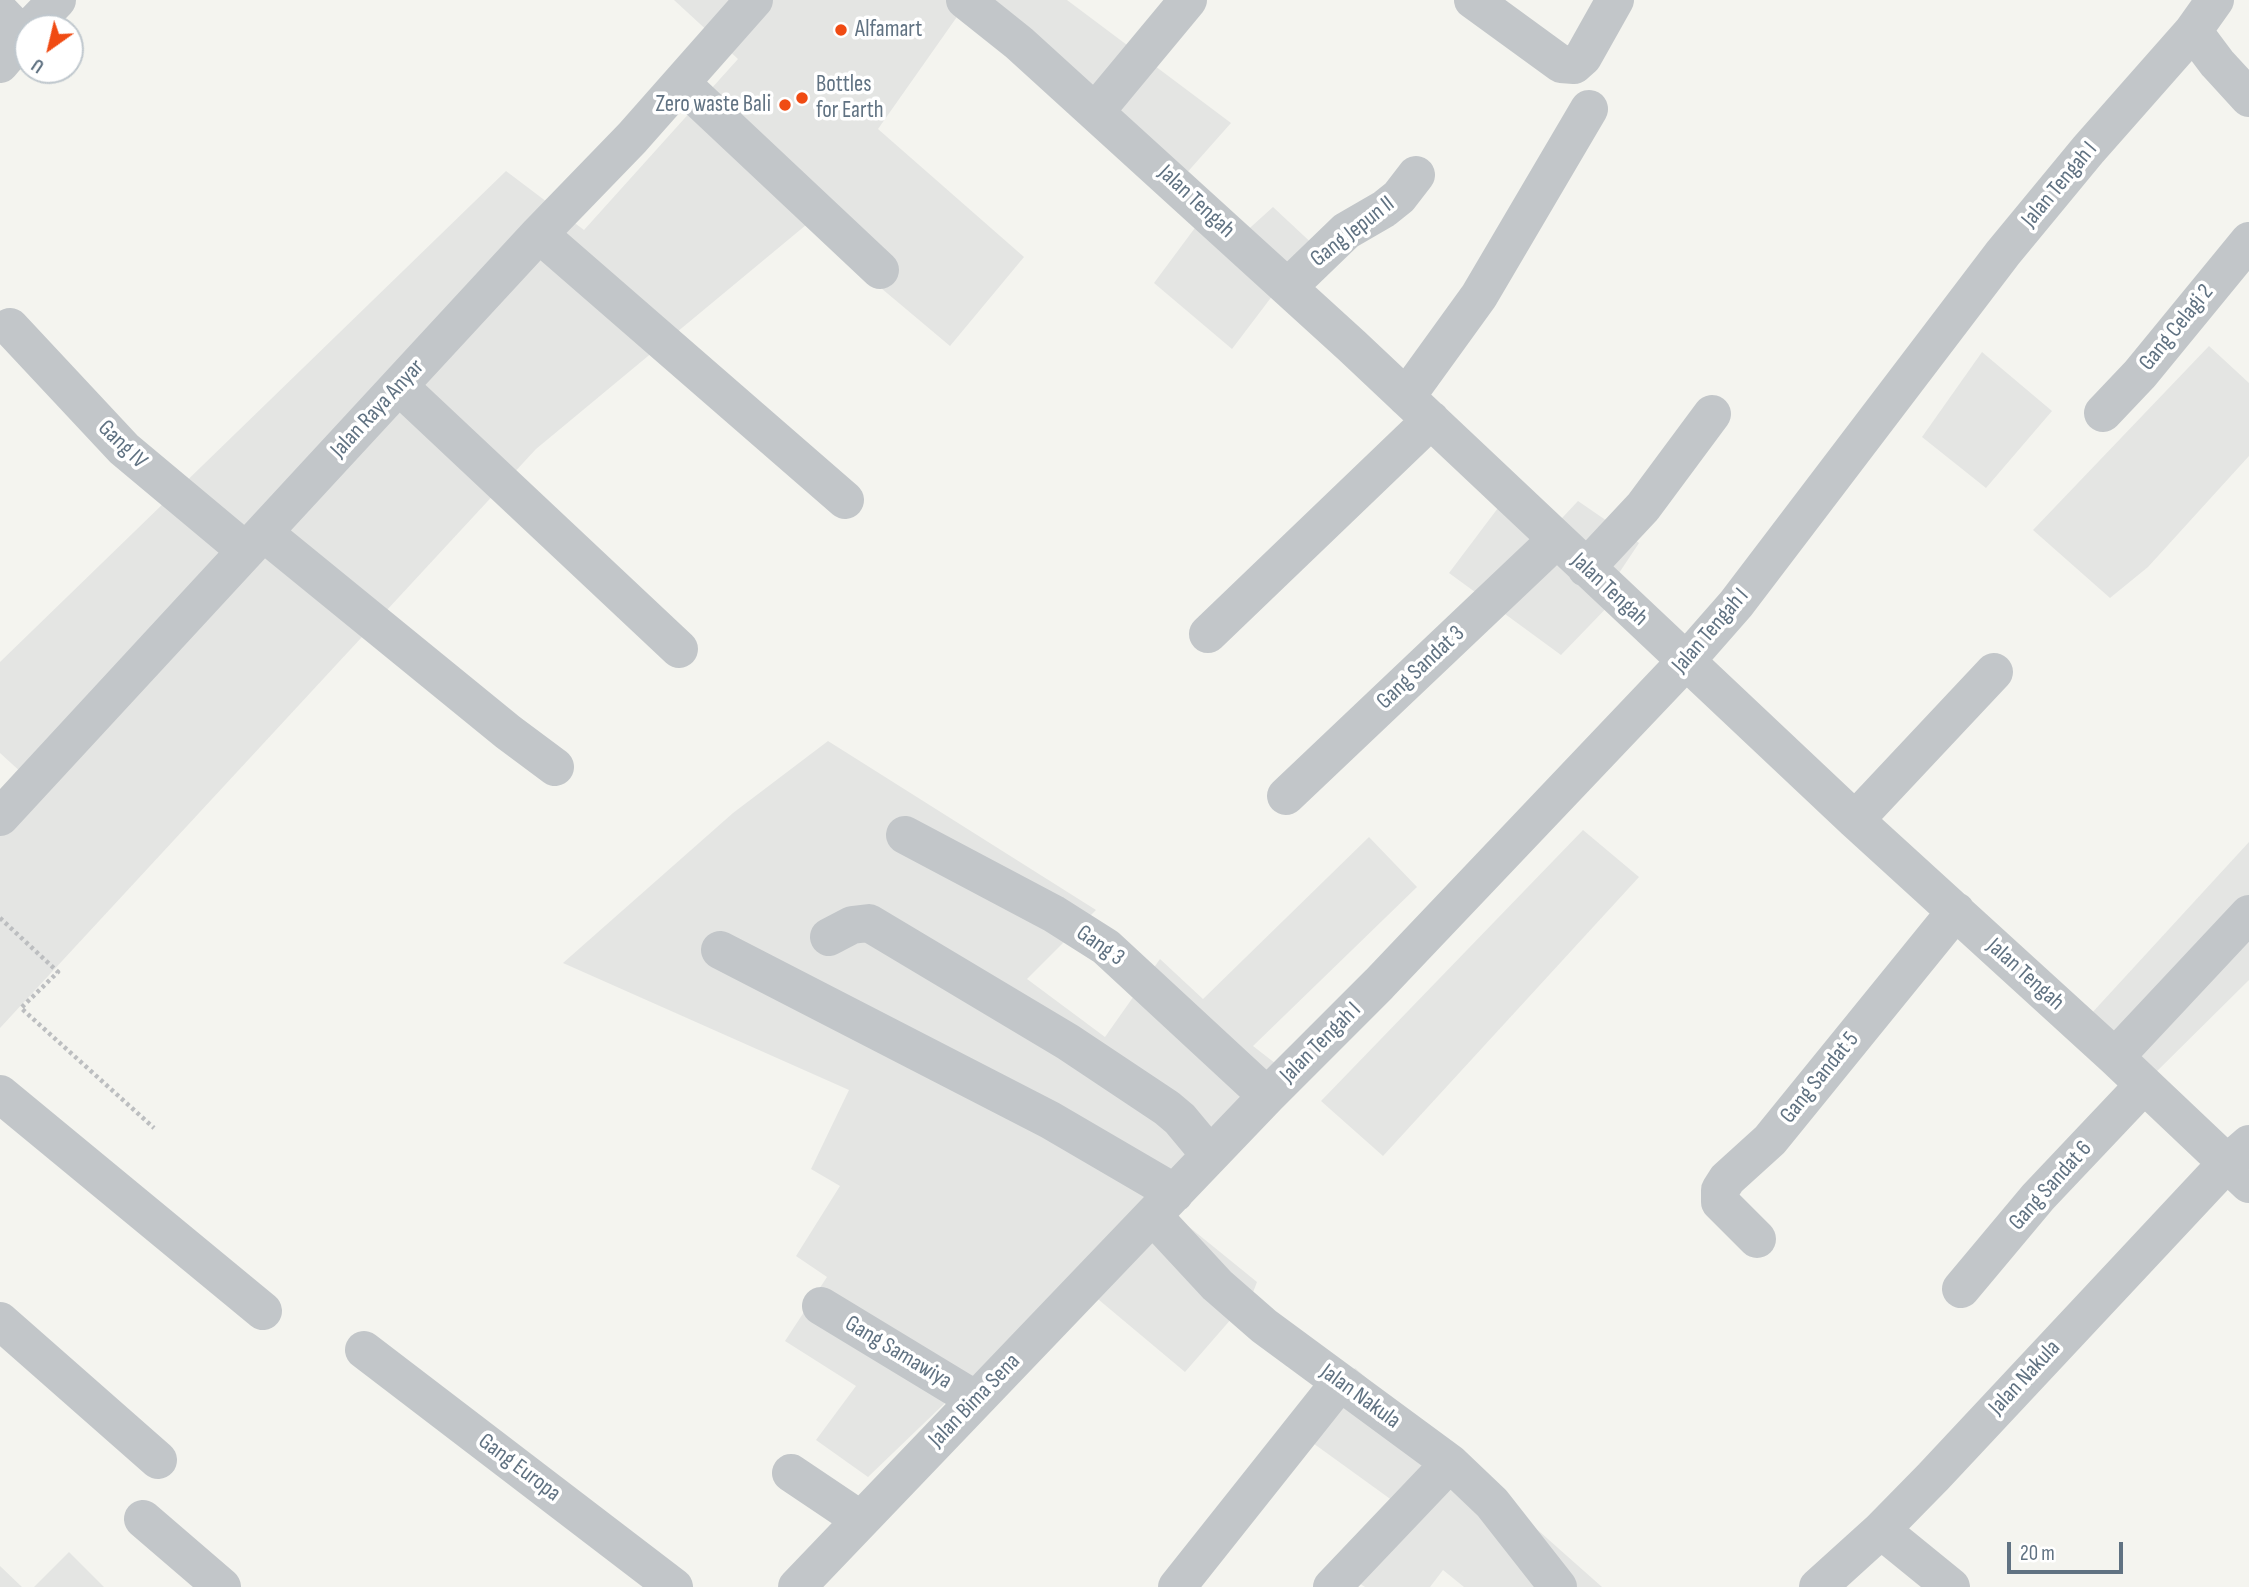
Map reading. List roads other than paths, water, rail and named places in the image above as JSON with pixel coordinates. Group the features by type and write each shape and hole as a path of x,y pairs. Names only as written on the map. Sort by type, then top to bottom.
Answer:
{"street":[{"path":"40,14 57,0"},
{"name":"Jalan Raya Anyar","path":"0,817 681,83 754,0"},
{"name":"Jalan Tengah","path":"965,0 1019,43 1288,287 1855,820 2144,1085 2241,1164"},
{"path":"1095,112 1188,0"},
{"path":"1473,0 1561,64 1574,65 1583,57 1615,0"},
{"name":"Jalan Tengah I","path":"1164,1204 1379,984 1686,661 1736,604 2012,243 2088,150 2193,31 2216,0"},
{"path":"2193,31 2217,63 2249,98"},
{"path":"681,83 880,270"},
{"path":"1208,635 1419,408 1479,296 1589,109"},
{"name":"Gang Jepun II","path":"1288,287 1346,231 1399,197 1416,175"},
{"path":"540,234 845,500"},
{"name":"Gang Celagi 2","path":"2103,413 2140,374 2249,241"},
{"name":"Gang IV","path":"10,327 124,449 255,542 555,767"},
{"path":"399,386 679,649"},
{"path":"1586,568 1643,507 1712,414"},
{"name":"Gang Sandat 3","path":"1286,796 1556,540"},
{"path":"1855,820 1994,672"},
{"name":"Gang 3","path":"905,835 1054,915 1106,947 1267,1096"},
{"name":"Gang Sandat 5","path":"1757,1240 1720,1202 1720,1190 1727,1179 1769,1140 1956,911"},
{"path":"2115,1057 2249,914"},
{"path":"829,937 852,925 869,923 1068,1042 1167,1108 1180,1119 1210,1155"},
{"name":"Jalan Nakula","path":"720,950 1050,1121 1164,1204 1217,1285 1264,1326 1450,1463 1492,1503 1558,1587"},
{"name":"Gang Sandat 6","path":"1961,1289 2038,1197 2144,1085"},
{"path":"0,1094 263,1311"},
{"name":"Jalan Nakula","path":"1818,1587 1881,1530 2241,1164"},
{"name":"Jalan Bima Sena","path":"797,1587 1164,1204"},
{"name":"Gang Samawiya","path":"821,1306 976,1400"},
{"path":"0,1321 158,1460"},
{"name":"Gang Europa","path":"364,1350 674,1587"},
{"path":"1177,1587 1340,1382"},
{"path":"1332,1587 1450,1463"},
{"path":"791,1473 861,1520"},
{"path":"143,1519 222,1587"},
{"path":"1881,1530 1951,1587"}],"place":[{"name":"Alfamart","path":"841,30"},
{"name":"Bottles for Earth","path":"802,98"},
{"name":"Zero waste Bali","path":"785,105"}]}
